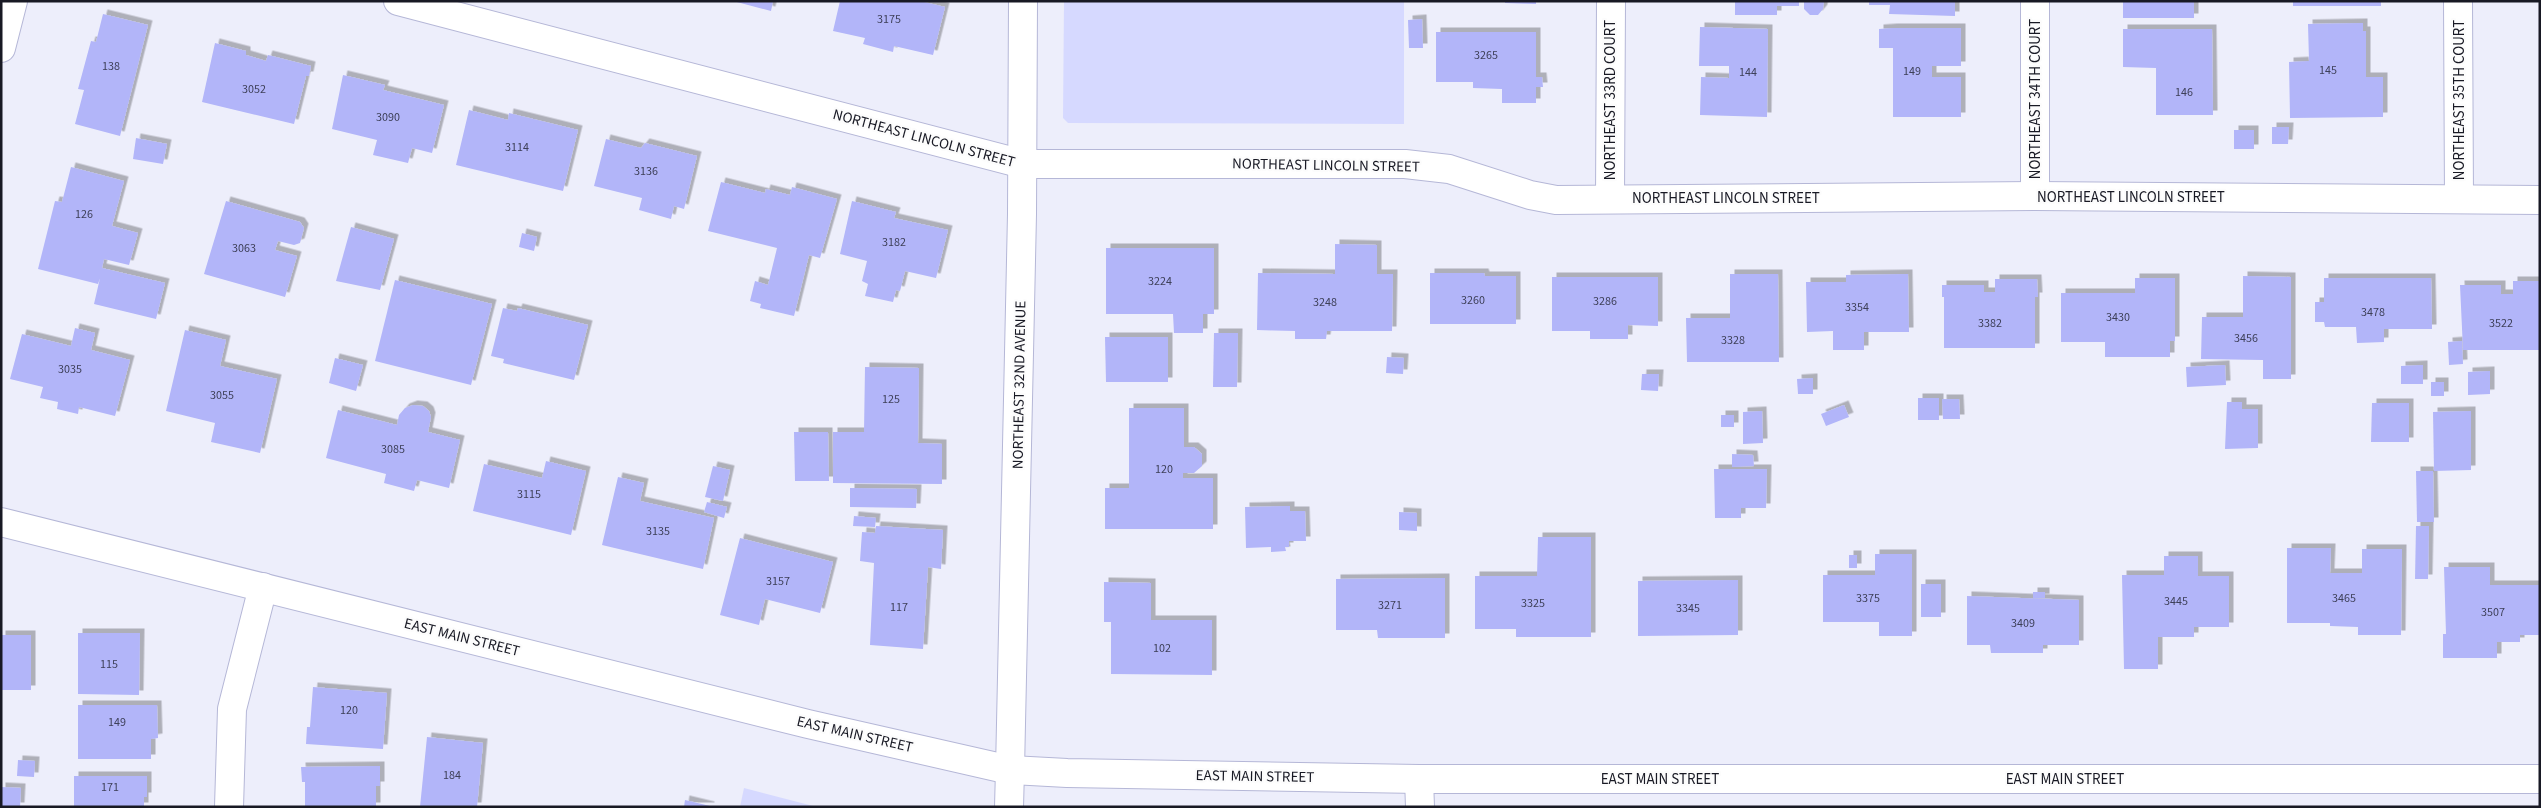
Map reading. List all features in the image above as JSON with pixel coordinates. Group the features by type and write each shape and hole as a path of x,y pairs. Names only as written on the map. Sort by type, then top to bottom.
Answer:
{"street":[{"path":"1,48 13,1"},
{"name":"NORTHEAST LINCOLN STREET","path":"398,1 430,5 1023,164 1404,164 1449,169 1530,195 1556,200 1610,198 2036,196 2540,200"},
{"name":"NORTHEAST 32ND AVENUE","path":"1009,807 1023,164 1023,1"},
{"name":"NORTHEAST 33RD COURT","path":"1610,198 1611,1"},
{"name":"NORTHEAST 34TH COURT","path":"2035,1 2036,196"},
{"name":"NORTHEAST 35TH COURT","path":"2458,1 2459,199"},
{"name":"EAST MAIN STREET","path":"1,522 799,721 1010,770 1077,773 1419,779 2540,779"},
{"path":"229,807 232,709 264,587"},
{"path":"1419,779 1420,807"}],"shaded area":[{"path":"1064,1 1404,1 1404,124 1068,123 1063,118"},
{"path":"744,788 817,807 740,807"}],"building":[{"path":"733,1 773,1 771,11"},
{"path":"840,1 920,1 945,7 933,55 894,46 893,52 863,44 865,38 833,31"},
{"path":"1505,1 1536,1 1536,4 1505,3"},
{"path":"1735,1 1799,1 1799,6 1777,6 1777,15 1735,15"},
{"path":"1804,1 1824,1 1823,9 1818,15 1810,15 1804,9"},
{"path":"1869,1 1955,1 1955,16 1889,14 1890,5 1869,5"},
{"path":"2123,1 2194,1 2194,18 2123,18"},
{"path":"2293,1 2381,1 2381,6 2293,6"},
{"path":"103,14 148,25 120,136 75,124 84,90 78,89 91,41 96,42"},
{"path":"1422,19 1423,48 1409,48 1408,20"},
{"path":"2363,23 2363,31 2366,31 2366,77 2383,77 2383,117 2290,118 2289,62 2309,61 2308,24"},
{"path":"1700,27 1768,29 1767,117 1700,115 1701,77 1729,78 1729,66 1699,66"},
{"path":"1961,28 1961,66 1932,66 1932,77 1961,77 1961,117 1893,117 1893,48 1879,48 1879,29"},
{"path":"2123,29 2212,29 2213,115 2156,115 2156,68 2123,67"},
{"path":"1436,32 1536,32 1536,77 1542,77 1543,87 1536,87 1536,103 1502,103 1502,89 1473,88 1473,82 1436,82"},
{"path":"215,43 246,51 246,55 266,61 268,55 311,66 309,76 306,76 294,124 202,102"},
{"path":"343,75 385,85 383,90 444,105 432,153 412,148 408,163 373,155 377,140 332,129"},
{"path":"469,110 508,120 509,113 578,130 563,191 456,165"},
{"path":"2272,127 2289,127 2288,144 2272,144"},
{"path":"2234,130 2254,130 2254,149 2234,149"},
{"path":"136,138 167,144 163,164 133,159"},
{"path":"606,139 641,148 645,143 697,156 684,209 674,206 671,219 639,210 642,198 594,186"},
{"path":"71,167 124,181 112,226 138,233 129,265 104,259 102,268 165,283 156,319 94,304 100,278 98,284 38,269 55,201 62,202"},
{"path":"721,182 765,193 766,189 790,195 792,187 837,199 820,258 809,255 794,316 760,308 761,304 750,301 755,281 768,285 777,248 708,231"},
{"path":"226,201 300,222 304,228 300,243 294,245 278,241 275,250 297,256 285,297 204,274"},
{"path":"852,201 896,212 894,218 948,230 936,278 905,271 900,291 896,290 893,302 865,296 868,284 862,281 867,261 840,254"},
{"path":"351,227 394,239 380,290 336,281"},
{"path":"522,233 537,237 534,251 519,247"},
{"path":"1335,244 1377,245 1377,274 1393,274 1392,331 1327,331 1326,339 1295,339 1295,331 1257,330 1258,273 1335,274"},
{"path":"1106,248 1214,248 1214,314 1203,314 1203,333 1174,333 1173,314 1106,314"},
{"path":"1430,273 1484,273 1485,276 1516,276 1516,324 1430,324"},
{"path":"1730,274 1778,274 1779,362 1687,362 1686,318 1730,318"},
{"path":"1908,274 1909,332 1864,332 1864,350 1833,350 1833,331 1807,332 1806,282 1846,282 1846,275"},
{"path":"2243,276 2291,277 2291,379 2263,379 2263,360 2201,359 2202,317 2243,317"},
{"path":"1552,277 1658,277 1658,326 1628,325 1628,339 1590,339 1590,331 1552,331"},
{"path":"2135,278 2175,278 2175,341 2170,341 2170,357 2105,357 2105,342 2061,342 2061,293 2135,293"},
{"path":"2324,278 2431,278 2432,329 2384,329 2384,342 2357,343 2356,327 2325,327 2324,322 2315,322 2315,302 2324,302"},
{"path":"1995,279 2037,279 2038,297 2035,297 2035,348 1944,348 1944,297 1942,297 1942,285 1984,285 1984,292 1995,292"},
{"path":"395,280 492,304 471,385 375,361"},
{"path":"2513,281 2540,281 2540,350 2463,350 2460,285 2501,285 2501,294 2513,294"},
{"path":"503,308 517,311 518,308 588,325 574,380 503,363 504,359 491,356"},
{"path":"75,328 95,333 91,350 130,360 115,416 79,407 78,414 57,409 58,402 40,398 43,387 10,379 22,334 71,346"},
{"path":"185,330 226,340 220,366 277,379 260,453 211,442 215,423 166,411"},
{"path":"1214,333 1238,333 1237,387 1213,387"},
{"path":"1105,337 1168,337 1168,382 1106,382"},
{"path":"2462,341 2463,364 2449,365 2448,342"},
{"path":"1387,357 1404,358 1403,374 1386,373"},
{"path":"335,358 363,365 356,391 329,383"},
{"path":"2225,365 2226,385 2187,387 2186,367"},
{"path":"2423,365 2423,384 2401,384 2401,366"},
{"path":"865,367 919,368 918,443 942,444 942,484 833,483 833,432 864,432"},
{"path":"2490,371 2490,394 2468,395 2468,372"},
{"path":"1642,374 1659,374 1658,391 1641,390"},
{"path":"1813,378 1813,394 1798,394 1797,379"},
{"path":"2431,382 2444,382 2444,396 2431,396"},
{"path":"1918,398 1939,398 1939,420 1918,420"},
{"path":"1942,399 1959,399 1960,419 1943,419"},
{"path":"2227,402 2242,402 2242,409 2258,409 2258,448 2225,449"},
{"path":"2372,403 2409,403 2409,442 2371,442"},
{"path":"413,405 423,406 429,411 431,417 428,432 460,440 449,488 417,480 414,491 384,483 386,474 326,458 338,410 397,425 399,415 405,408"},
{"path":"1844,405 1849,417 1826,426 1821,414"},
{"path":"1129,408 1184,408 1184,447 1194,447 1202,454 1202,466 1194,473 1183,473 1183,478 1213,478 1213,529 1105,529 1105,488 1129,488"},
{"path":"1762,411 1763,443 1743,444 1743,412"},
{"path":"2471,411 2471,470 2434,471 2433,412"},
{"path":"1721,415 1734,415 1734,427 1721,427"},
{"path":"794,432 828,432 829,481 795,481"},
{"path":"1732,454 1753,455 1754,466 1732,467"},
{"path":"546,461 586,471 571,535 473,511 484,464 542,478"},
{"path":"713,466 730,470 723,501 705,497"},
{"path":"1714,469 1767,469 1766,508 1741,508 1741,518 1715,518"},
{"path":"2416,471 2433,471 2434,522 2417,522"},
{"path":"618,477 644,483 640,501 714,518 703,569 602,545"},
{"path":"850,488 917,489 916,508 850,507"},
{"path":"707,502 727,507 724,518 704,512"},
{"path":"1290,506 1290,511 1305,511 1306,541 1289,541 1289,547 1285,547 1286,551 1271,552 1271,547 1246,548 1245,507"},
{"path":"1399,512 1417,513 1417,531 1399,530"},
{"path":"854,516 876,518 875,527 853,526"},
{"path":"876,526 943,530 941,569 928,567 923,649 870,645 874,563 860,561 862,532 875,533"},
{"path":"2416,526 2429,526 2428,579 2415,579"},
{"path":"1538,537 1591,537 1591,637 1516,637 1516,629 1475,629 1475,576 1537,576"},
{"path":"740,538 833,562 820,613 765,599 759,625 720,615"},
{"path":"2287,548 2331,548 2330,573 2362,573 2362,549 2402,549 2401,635 2358,635 2358,627 2330,626 2330,623 2287,623"},
{"path":"1875,554 1912,554 1912,636 1879,636 1879,622 1823,622 1823,575 1875,575"},
{"path":"1849,555 1857,555 1857,568 1849,568"},
{"path":"2164,556 2198,556 2198,576 2229,576 2229,627 2194,627 2194,637 2158,637 2158,669 2124,669 2122,575 2164,575"},
{"path":"2444,567 2490,567 2490,585 2540,585 2540,635 2520,635 2520,642 2497,642 2497,658 2443,658 2443,634 2446,634"},
{"path":"1445,578 1445,638 1378,638 1377,630 1336,630 1336,579"},
{"path":"1738,580 1738,635 1638,636 1638,581"},
{"path":"1104,582 1151,583 1151,620 1212,620 1212,675 1111,674 1111,622 1104,622"},
{"path":"1921,584 1941,584 1941,617 1921,617"},
{"path":"2033,592 2045,592 2045,598 2033,598"},
{"path":"1967,596 2079,600 2079,645 2043,645 2043,653 1991,653 1990,645 1967,645"},
{"path":"78,633 140,633 139,695 78,694"},
{"path":"1,635 31,635 31,690 1,690"},
{"path":"313,687 387,693 383,749 306,744 307,727 310,727"},
{"path":"78,705 157,705 158,738 151,739 151,759 78,759"},
{"path":"427,737 483,743 477,807 420,807"},
{"path":"18,760 35,761 34,777 17,776"},
{"path":"380,766 380,786 376,786 376,807 305,807 305,782 302,782 301,767"},
{"path":"74,776 147,776 147,797 144,797 144,807 74,807"},
{"path":"1,787 21,788 20,807 1,807"},
{"path":"685,800 710,806 710,807 684,807"}]}
